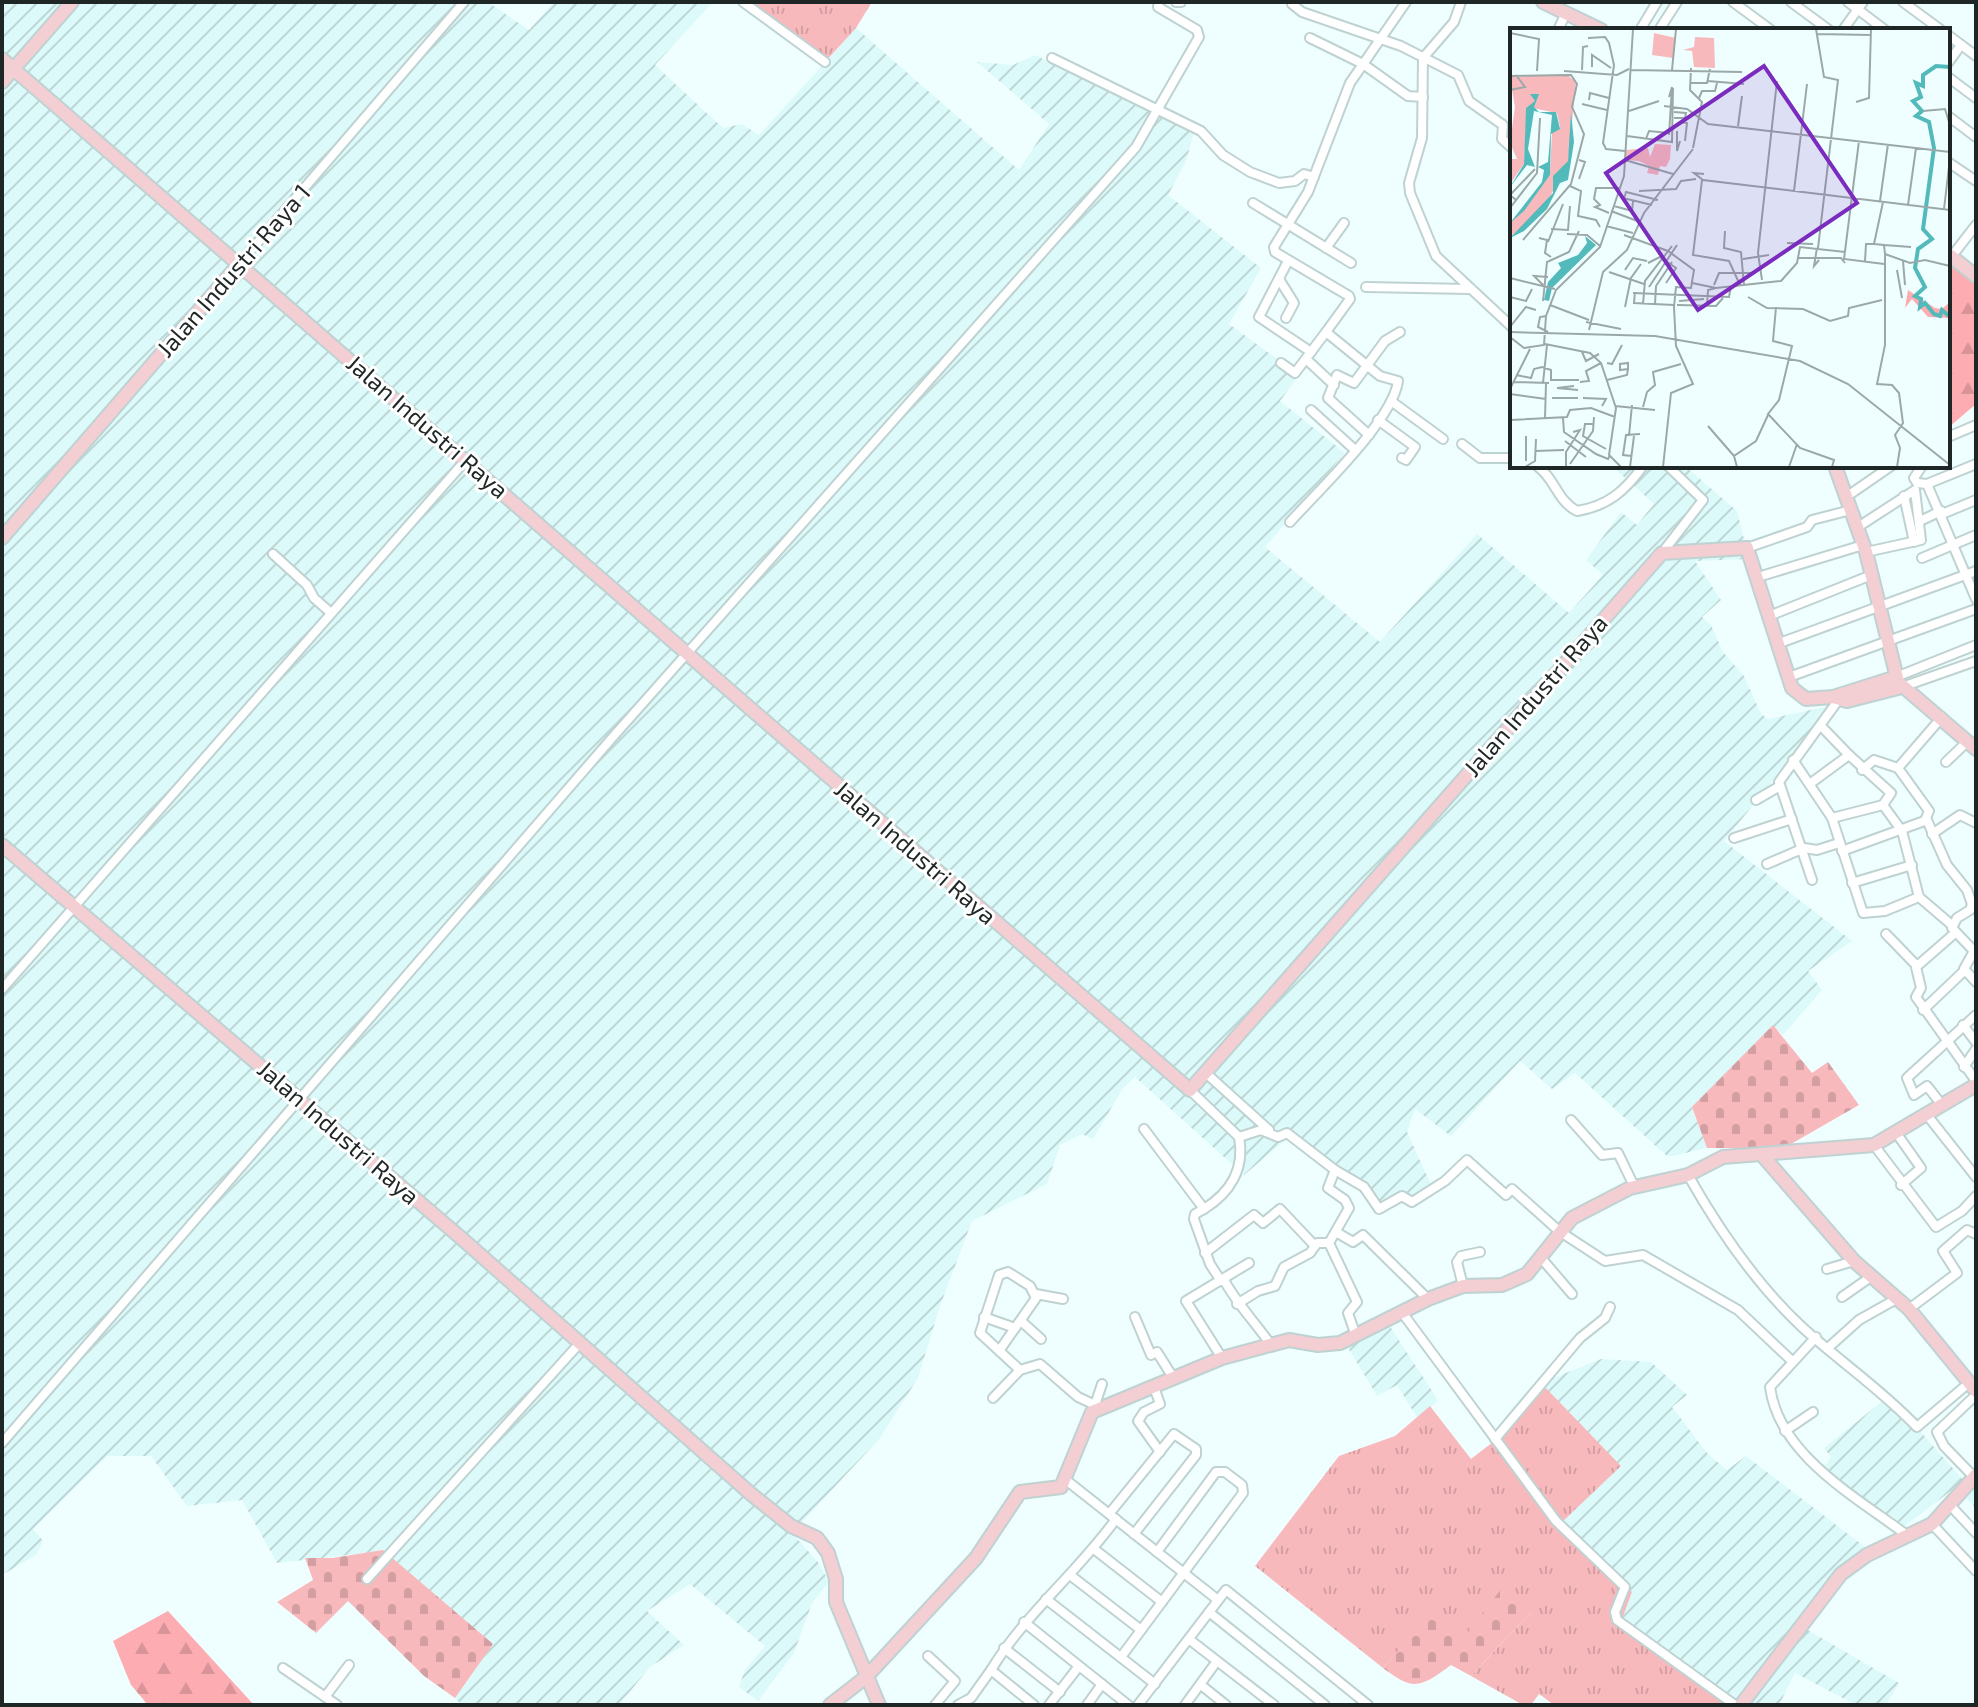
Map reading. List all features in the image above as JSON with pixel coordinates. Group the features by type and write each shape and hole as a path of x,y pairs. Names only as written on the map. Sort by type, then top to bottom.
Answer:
{"street":[{"path":"2,82 72,2"},
{"name":"Jalan Industri Raya 1","path":"2,538 464,2"},
{"path":"743,2 825,62"},
{"path":"2,1443 687,653 1114,173 1158,112 1199,37 1197,30 1158,7 1159,2"},
{"path":"1461,2 1454,22 1423,58 1422,138 1409,183 1410,193 1429,245 1470,289 1510,325"},
{"path":"1543,2 1597,28"},
{"path":"1641,28 1657,2"},
{"path":"1660,28 1677,2"},
{"path":"1733,2 1768,28"},
{"path":"1746,12 1753,2"},
{"path":"1791,2 1826,28"},
{"path":"1848,2 1860,6 1883,28"},
{"path":"1903,2 1938,28"},
{"path":"1281,363 1295,373 1350,297 1273,250 1314,177 1347,89 1404,3"},
{"path":"1292,4 1302,12 1381,42 1401,46 1461,78 1469,100 1503,125 1502,139 1510,146"},
{"path":"1844,28 1860,6"},
{"path":"1558,28 1561,8"},
{"path":"1950,37 1976,56"},
{"path":"1310,38 1363,64 1408,96 1423,97"},
{"path":"1950,60 1961,45"},
{"path":"1052,58 1201,131 1236,164 1271,181 1291,182 1304,174 1314,177"},
{"name":"Jalan Industri Raya","path":"2,59 1190,1090 1208,1075 1662,553 1703,500 1670,468"},
{"path":"1950,78 1976,98"},
{"path":"1950,118 1976,137"},
{"path":"1951,165 1976,181"},
{"path":"1253,203 1351,263"},
{"path":"1326,248 1344,223"},
{"path":"1976,225 1950,255 1976,276"},
{"path":"1288,261 1259,317 1308,355 1334,385"},
{"path":"1279,279 1294,303 1286,318"},
{"path":"1366,287 1470,289"},
{"path":"1290,522 1369,435 1391,401 1398,381 1381,377 1326,332"},
{"path":"1369,435 1328,401 1337,375 1354,383 1385,341 1400,332"},
{"path":"1391,401 1443,439"},
{"path":"1311,410 1355,450"},
{"path":"1378,420 1424,453"},
{"path":"1950,436 1976,425"},
{"path":"1462,444 1480,458 1510,458"},
{"path":"1402,458 1406,460 1415,447"},
{"path":"2,989 465,461"},
{"path":"1921,468 1914,478 1917,483 1927,484 1976,464"},
{"path":"1540,468 1560,498 1577,511 1614,498 1628,487 1642,468"},
{"path":"1836,468 1858,527 1877,609 1899,682 1972,745 1946,762"},
{"path":"1662,553 1747,548 1807,527 1812,520 1848,503 1889,468"},
{"path":"1927,484 1976,599"},
{"path":"1758,577 1864,548 1914,542 1923,538 1915,490 1858,527"},
{"path":"1904,496 1914,542"},
{"path":"1920,521 1976,500"},
{"path":"1922,558 1976,535"},
{"path":"1747,548 1777,644 1797,695 1806,699 1839,696 1976,661"},
{"path":"273,554 307,585 314,598 331,613"},
{"path":"1777,644 1976,571"},
{"path":"1769,616 1869,576"},
{"path":"1789,677 1976,609"},
{"path":"1899,682 1976,645"},
{"path":"1812,880 1780,778 1821,726 1839,696"},
{"path":"1898,768 1942,717"},
{"path":"1821,726 1862,770 1891,793 1883,805 1832,818"},
{"path":"1811,783 1849,755"},
{"path":"1793,760 1832,818 1864,914 1885,911 1919,897"},
{"path":"1862,770 1874,760 1898,768 1929,811 1927,820 1932,834 1947,865 1971,900 1970,910 1957,918 1954,929 1917,966"},
{"path":"1756,800 1780,786"},
{"path":"1883,805 1902,831 1919,897 1975,951 1964,971 1923,1010"},
{"path":"1932,834 1963,815 1976,823"},
{"path":"1734,838 1792,819"},
{"path":"1767,864 1803,849 1841,847 1902,831 1927,820"},
{"name":"Jalan Industri Raya","path":"2,845 460,1237 578,1345 751,1494 791,1526 817,1538 833,1566 836,1602 879,1705"},
{"path":"1852,883 1912,865"},
{"path":"1093,1409 1222,1358 1302,1340 1329,1345 1356,1336 1401,1311 1463,1286 1502,1285 1527,1274 1542,1259 1559,1231 1577,1216 1634,1186 1688,1175 1723,1157 1874,1145 1897,1134 1975,1086 1916,997 1921,990 1917,966 1886,934"},
{"path":"1964,971 1976,982"},
{"path":"1942,1105 1927,1086 1914,1095 1907,1078 1976,1015"},
{"path":"1963,1025 1976,1042"},
{"path":"1964,1067 1976,1049"},
{"path":"1208,1075 1275,1137 1287,1133 1335,1170 1364,1187 1379,1209 1402,1196 1412,1202 1445,1181 1467,1160 1506,1195 1512,1189 1559,1231 1608,1263 1643,1255 1738,1310 1792,1361"},
{"path":"1190,1090 1239,1137 1238,1168 1232,1185 1220,1199 1194,1216 1205,1253 1237,1304 1253,1317 1271,1345"},
{"path":"1927,1115 1976,1177"},
{"path":"1571,1120 1603,1156 1618,1153 1634,1186"},
{"path":"1144,1129 1204,1209"},
{"path":"1239,1137 1254,1131 1270,1131"},
{"path":"1897,1134 1921,1168 1901,1185"},
{"path":"1874,1145 1933,1226 1949,1220 1976,1196"},
{"path":"1762,1155 1854,1261 1909,1309 1974,1389"},
{"path":"1237,1304 1258,1291 1275,1286 1284,1267 1304,1257 1315,1246 1329,1243 1349,1205 1328,1188 1335,1170"},
{"path":"1688,1175 1716,1224 1764,1285 1816,1337 1886,1395 1917,1427 1974,1389"},
{"path":"1205,1253 1254,1215 1263,1223 1280,1209 1315,1246"},
{"path":"1949,1220 1961,1233"},
{"path":"1909,1309 1956,1275 1957,1270 1942,1253 1961,1233 1970,1230 1976,1234"},
{"path":"1336,1232 1353,1242 1363,1235 1428,1299"},
{"path":"1329,1243 1357,1302 1348,1313 1356,1336"},
{"path":"1463,1286 1457,1262 1461,1256 1480,1252"},
{"path":"1542,1259 1572,1294"},
{"path":"1827,1269 1854,1261"},
{"path":"1222,1358 1186,1301 1249,1263"},
{"path":"1020,1370 981,1336 984,1317 1002,1272 1024,1281 1036,1294 1063,1299"},
{"path":"1842,1297 1872,1276"},
{"path":"999,1351 1036,1294"},
{"path":"1829,1347 1859,1320 1898,1298"},
{"path":"1495,1439 1580,1338 1605,1318 1610,1307"},
{"path":"1401,1311 1556,1521 1625,1587 1615,1612 1617,1620 1738,1705 1841,1574 1854,1562 1932,1524 1975,1476 1944,1446 1937,1432 1974,1389"},
{"path":"984,1317 1018,1325 1041,1339"},
{"path":"1135,1317 1151,1355 1157,1352 1174,1379"},
{"path":"1816,1337 1770,1387 1785,1431 1825,1473 1908,1536"},
{"path":"367,1579 578,1345"},
{"path":"993,1398 1020,1370 1040,1364 1093,1409"},
{"path":"830,1705 866,1677 976,1558 1020,1492 1057,1489 1066,1480 1102,1384"},
{"path":"1154,1387 1160,1404 1144,1412 1138,1421 1160,1452"},
{"path":"1785,1431 1813,1412"},
{"path":"958,1705 975,1701 1004,1648 1024,1622 1094,1549 1112,1516 1174,1434 1197,1452 1134,1534"},
{"path":"1121,1657 1243,1493 1242,1485 1223,1471 1216,1472 1157,1552"},
{"path":"1066,1480 1218,1600"},
{"path":"1949,1504 1976,1533"},
{"path":"1932,1524 1976,1571"},
{"path":"1094,1549 1162,1602"},
{"path":"1070,1575 1141,1630"},
{"path":"1138,1705 1226,1590 1368,1705"},
{"path":"1046,1599 1155,1684"},
{"path":"1209,1612 1325,1705"},
{"path":"1024,1622 1128,1705"},
{"path":"1190,1640 1274,1705"},
{"path":"1004,1648 1060,1692"},
{"path":"928,1656 955,1681 935,1705"},
{"path":"1185,1705 1217,1661"},
{"path":"325,1697 349,1665"},
{"path":"1049,1705 1079,1666"},
{"path":"283,1668 337,1705"},
{"path":"991,1670 1034,1705"},
{"path":"1087,1705 1102,1684"},
{"path":"1201,1685 1226,1705"}],"shaded area":[{"path":"2,2 488,2 529,30 554,2 713,2 655,65 723,128 742,124 759,135 856,28 1019,170 1049,124 977,62 1013,65 1035,55 1158,116 1162,109 1196,125 1186,161 1168,195 1261,268 1229,324 1299,375 1280,401 1345,453 1265,547 1380,642 1477,534 1569,613 1603,575 1586,560 1621,512 1637,525 1654,504 1614,468 1687,468 1737,511 1749,559 1695,561 1721,600 1702,617 1711,625 1723,652 1744,676 1761,714 1768,719 1834,705 1724,841 1852,941 1808,971 1822,990 1783,1035 1773,1026 1692,1107 1707,1148 1668,1157 1575,1073 1552,1089 1520,1061 1451,1136 1415,1109 1407,1132 1433,1189 1413,1202 1403,1195 1377,1209 1366,1188 1290,1136 1244,1175 1135,1077 1123,1088 1093,1139 1082,1134 1060,1145 1047,1184 972,1221 940,1306 918,1378 880,1438 792,1533 818,1562 829,1582 812,1603 794,1653 758,1701 739,1687 745,1670 765,1646 690,1584 647,1611 684,1645 650,1667 619,1705 462,1705 455,1698 492,1644 383,1551 277,1563 242,1500 187,1506 151,1456 107,1456 33,1529 43,1541 36,1555 2,1575"},
{"path":"1387,1322 1438,1400 1418,1419 1397,1385 1377,1396 1347,1346"},
{"path":"1601,1359 1651,1362 1687,1395 1672,1407 1707,1453 1727,1470 1746,1456 1865,1547 1820,1588 1794,1622 1899,1683 1886,1705 1856,1705 1795,1673 1779,1705 1728,1705 1621,1619 1561,1523 1541,1383"},
{"path":"1889,1396 1964,1481 1976,1473 1976,1509 1956,1487 1901,1529 1821,1471 1831,1457 1824,1448"}],"green space":[{"path":"747,2 872,2 856,28 825,62"},
{"path":"1950,265 1976,284 1976,404 1950,426"},
{"path":"1773,1025 1812,1073 1828,1062 1859,1105 1784,1148 1707,1148 1692,1107"},
{"path":"1541,1383 1621,1466 1561,1523 1632,1592 1622,1619 1728,1705 1554,1705 1539,1694 1531,1705 1523,1705 1471,1676 1531,1612 1466,1636 1427,1618 1383,1668 1255,1566 1339,1456 1395,1436 1430,1406 1471,1459 1498,1438"},
{"path":"383,1550 493,1644 455,1698 424,1676 348,1601 316,1633 277,1602 313,1580 305,1558 332,1558"},
{"path":"1505,1584 1531,1612 1471,1676 1451,1665 1417,1684 1402,1681 1383,1668 1427,1617 1466,1635"},
{"path":"168,1611 254,1705 148,1705 131,1685 113,1641"}]}
